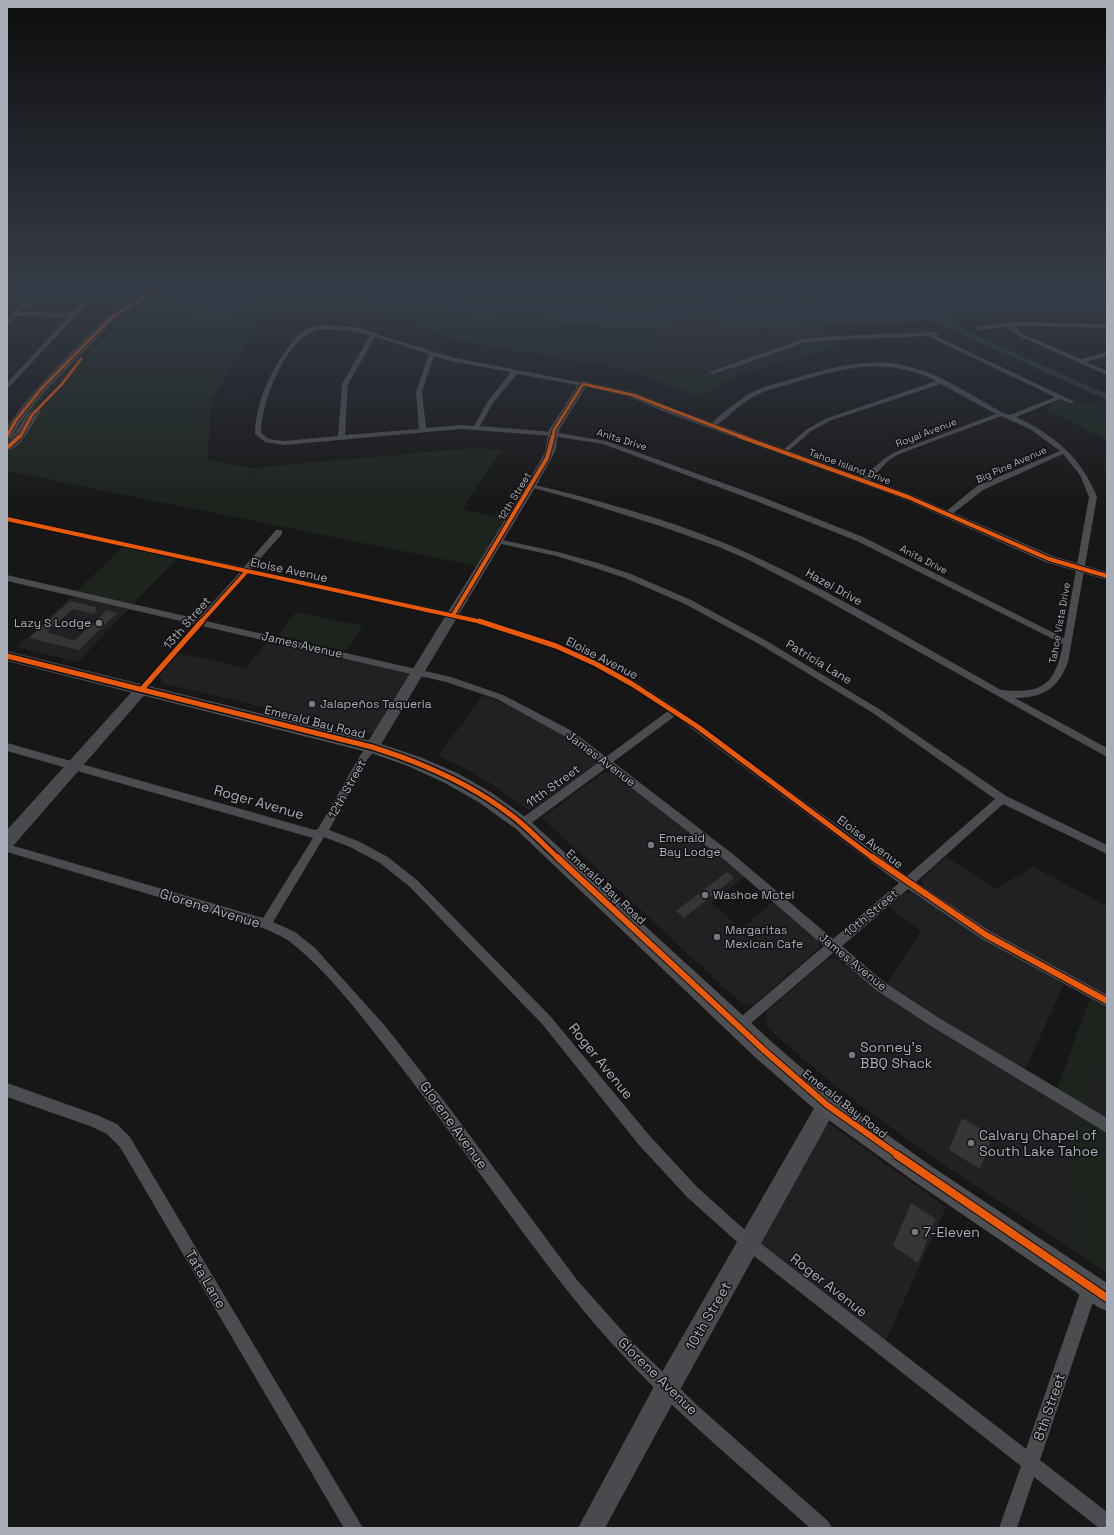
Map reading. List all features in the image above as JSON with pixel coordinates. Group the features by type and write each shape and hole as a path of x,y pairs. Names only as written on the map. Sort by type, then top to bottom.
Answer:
{"main road":[{"name":"Emerald Bay Road","path":"7,656 372,747 402,756 445,774 487,798 522,824 739,1026 827,1104 923,1174 1098,1292"}],"street":[{"path":"7,387 31,362"},
{"path":"7,436 15,422 42,389 69,362"},
{"path":"7,448 20,438 32,415 62,384 79,362"},
{"name":"Anita Drive","path":"283,362 271,380 265,393 259,416 258,434 266,441 280,443 423,430 476,428 553,434 597,441 629,451 838,530 880,548 1067,642"},
{"path":"341,438 345,384 358,362"},
{"path":"423,430 418,399 429,362"},
{"name":"Tahoe Island Drive","path":"467,362 633,395 671,412 864,480 948,513 1049,559 1107,576"},
{"path":"712,372 742,362"},
{"path":"989,362 1071,402"},
{"path":"1083,362 1107,373"},
{"name":"Tahoe Vista Drive","path":"712,426 756,392 851,366 877,364 902,366 921,372 1001,414 1012,416 1065,450 1085,477 1093,497 1060,673 1048,687 1026,695 999,693"},
{"path":"476,428 490,402 515,372"},
{"path":"784,452 808,431 827,420 940,382"},
{"name":"12th Street","path":"266,924 322,832 364,757 372,747 531,486 550,452 553,434 583,384"},
{"path":"1012,416 1060,397"},
{"name":"Royal Avenue","path":"864,480 887,460 897,454 1001,414"},
{"name":"Big Pine Avenue","path":"948,513 980,488 1065,450"},
{"name":"Hazel Drive","path":"531,486 587,500 666,525 722,545 754,559 822,594 1107,753"},
{"name":"Eloise Avenue","path":"7,518 247,571 453,614 502,626 550,643 614,673 675,711 948,911 994,939 1107,1001"},
{"name":"13th Street","path":"7,841 280,532"},
{"name":"Patricia Lane","path":"497,541 558,554 595,565 628,576 688,602 762,642 876,711 1002,798 1107,850"},
{"name":"James Avenue","path":"7,578 448,679 500,697 569,734 608,762 730,858 858,968 905,1003 1107,1126"},
{"name":"11th Street","path":"522,824 608,762 675,711"},
{"name":"Roger Avenue","path":"7,747 315,834 322,832 354,844 384,860 414,884 547,1021 644,1140 692,1192 750,1244 1107,1522"},
{"name":"10th Street","path":"739,1026 908,882 1002,798"},
{"name":"Glorene Avenue","path":"7,848 266,924 291,936 311,952 330,971 416,1074 572,1286 616,1336 667,1388 823,1528"},
{"name":"Tata Lane","path":"7,1090 92,1120 112,1129 125,1142 354,1528"},
{"name":"10th Street","path":"591,1528 667,1388 750,1244 827,1104"},
{"name":"8th Street","path":"1008,1528 1030,1463 1098,1292"}],"shaded area":[{"path":"63,362 72,362 7,430 7,424"},
{"path":"71,362 78,362 31,414 7,447 7,440 42,392"},
{"path":"81,362 236,362 211,401 208,460 251,468 471,448 502,450 462,510 508,518 477,566 7,471 7,450 38,411 66,383"},
{"path":"578,362 691,362 714,373 729,370 752,362 786,362 734,376 701,397 625,370"},
{"path":"691,362 739,362 738,362 708,370"},
{"path":"1022,362 1034,362 1107,394 1107,400"},
{"path":"1105,399 1107,400 1107,440 1043,408 1059,401 1071,403 1075,401 1089,407"},
{"path":"123,547 176,559 133,604 77,591"},
{"path":"72,596 129,609 78,662 17,647"},
{"path":"296,612 363,626 345,651 278,635"},
{"path":"267,642 407,673 410,675 375,732 370,733 162,683 161,679 158,677 179,653 246,668"},
{"path":"483,695 514,708 569,738 593,756 596,764 530,811 492,784 468,770 438,756"},
{"path":"612,772 745,876 712,903 741,929 774,901 817,937 820,947 755,1004 741,1003 542,818 601,774"},
{"path":"946,857 996,889 1033,867 1107,906 1107,996 958,913 923,887 923,878"},
{"path":"903,894 914,894 970,930 1064,984 1025,1070 936,1017 887,983 921,931 889,907"},
{"path":"831,958 837,959 871,985 1107,1132 1107,1272 948,1168 868,1111 834,1085 769,1029 766,1023 767,1011 826,960"},
{"path":"1090,998 1107,1007 1107,1059 1102,1057 1085,1106 1057,1089"},
{"path":"1102,1057 1107,1059 1107,1119 1085,1106"},
{"path":"1076,1113 1107,1132 1107,1272 1080,1255 1078,1219 1069,1163"},
{"path":"826,1121 946,1207 884,1345 754,1243"}],"building":[{"name":"Lazy S Lodge","path":"70,601 96,607 95,614 73,609 47,632 74,641 107,610 117,613 79,650 29,638"},
{"name":"Washoe Motel","path":"727,872 734,878 684,918 676,911"},
{"name":"Calvary Chapel of South Lake Tahoe","path":"962,1118 993,1136 980,1169 949,1150"},
{"name":"7-Eleven","path":"911,1203 936,1219 918,1263 893,1246"}],"cycle path":[{"path":"7,436 16,420 28,404 68,362"},
{"path":"7,448 19,438 32,415 62,384 79,362"},
{"path":"453,615 547,458 551,448 554,430 583,384 633,395 671,411 908,497 1049,559 1107,576"},
{"path":"7,519 453,615 516,632 556,646 615,674 682,716 870,856 966,923 1006,947 1107,1001"},
{"path":"142,689 247,571"},
{"path":"7,656 372,747 433,769 486,798 522,824 765,1051 827,1105 923,1174 1107,1298"}],"place":[{"name":"Lazy S Lodge","path":"99,623"},
{"name":"Jalapeños Taqueria","path":"312,704"},
{"name":"Emerald Bay Lodge","path":"651,845"},
{"name":"Washoe Motel","path":"705,895"},
{"name":"Margaritas Mexican Cafe","path":"717,937"},
{"name":"Sonney's BBQ Shack","path":"852,1055"},
{"name":"Calvary Chapel of South Lake Tahoe","path":"971,1143"},
{"name":"7-Eleven","path":"915,1232"}]}
